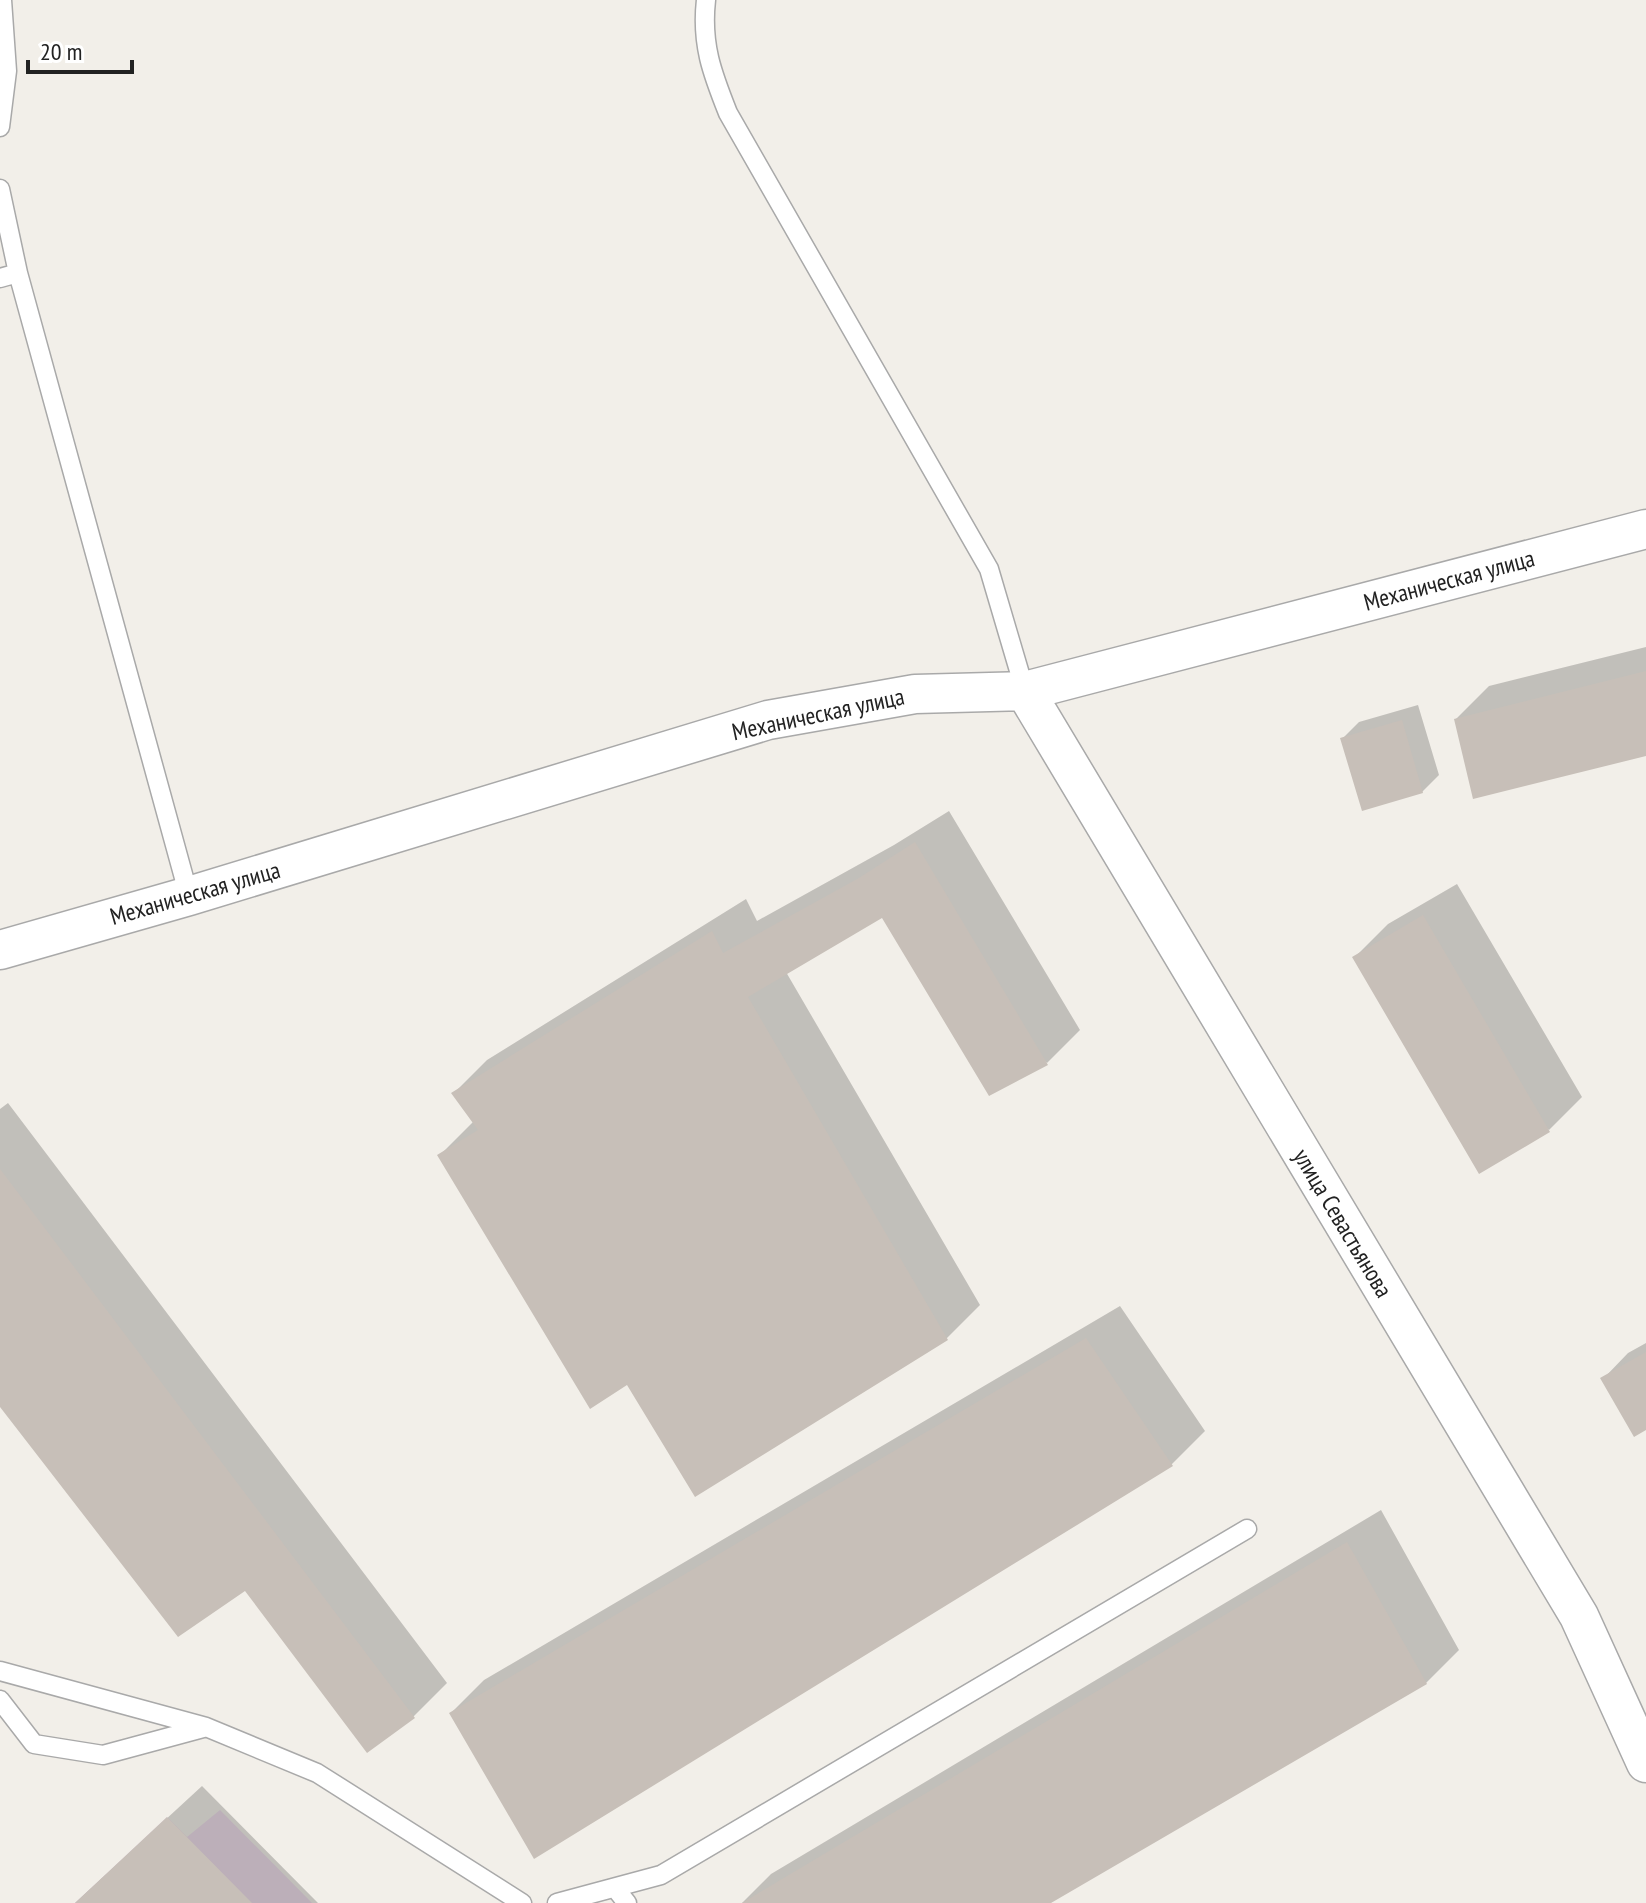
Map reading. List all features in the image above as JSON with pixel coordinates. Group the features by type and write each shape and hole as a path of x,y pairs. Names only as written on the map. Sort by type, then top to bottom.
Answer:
{"street":[{"name":"Механическая улица","path":"0,950 189,896 768,720 915,694 1025,691 1646,529"},
{"name":"улица Севастьянова","path":"1025,691 1579,1616 1643,1749"}],"lane":[{"path":"0,127 7,71 2,0"},
{"path":"706,0 703,28 710,68 728,113 989,569 1025,691"},
{"path":"0,189 9,276 189,896"},
{"path":"557,1903 661,1875 1247,1529"},
{"path":"0,1671 206,1727 317,1773 522,1903"},
{"path":"0,1700 34,1744 103,1755 206,1727"},
{"path":"615,1888 627,1903"}],"shaded area":[{"path":"220,1810 312,1903 75,1903 167,1817 187,1837"}],"building":[{"path":"1646,671 1646,756 1473,799 1454,719"},
{"path":"1402,720 1423,793 1362,811 1340,738"},
{"path":"915,842 1048,1065 989,1096 882,918 748,997 948,1340 695,1497 627,1385 590,1409 437,1155 478,1130 451,1093 712,931 723,953 859,878"},
{"path":"1423,915 1550,1132 1479,1174 1352,957"},
{"path":"0,1169 415,1718 367,1753 245,1591 178,1637 0,1407"},
{"path":"1086,1338 1173,1466 534,1859 449,1713"},
{"path":"1646,1352 1646,1430 1634,1437 1600,1378"},
{"path":"1347,1542 1427,1684 1051,1903 742,1903"},
{"path":"167,1817 252,1903 75,1903"}]}
